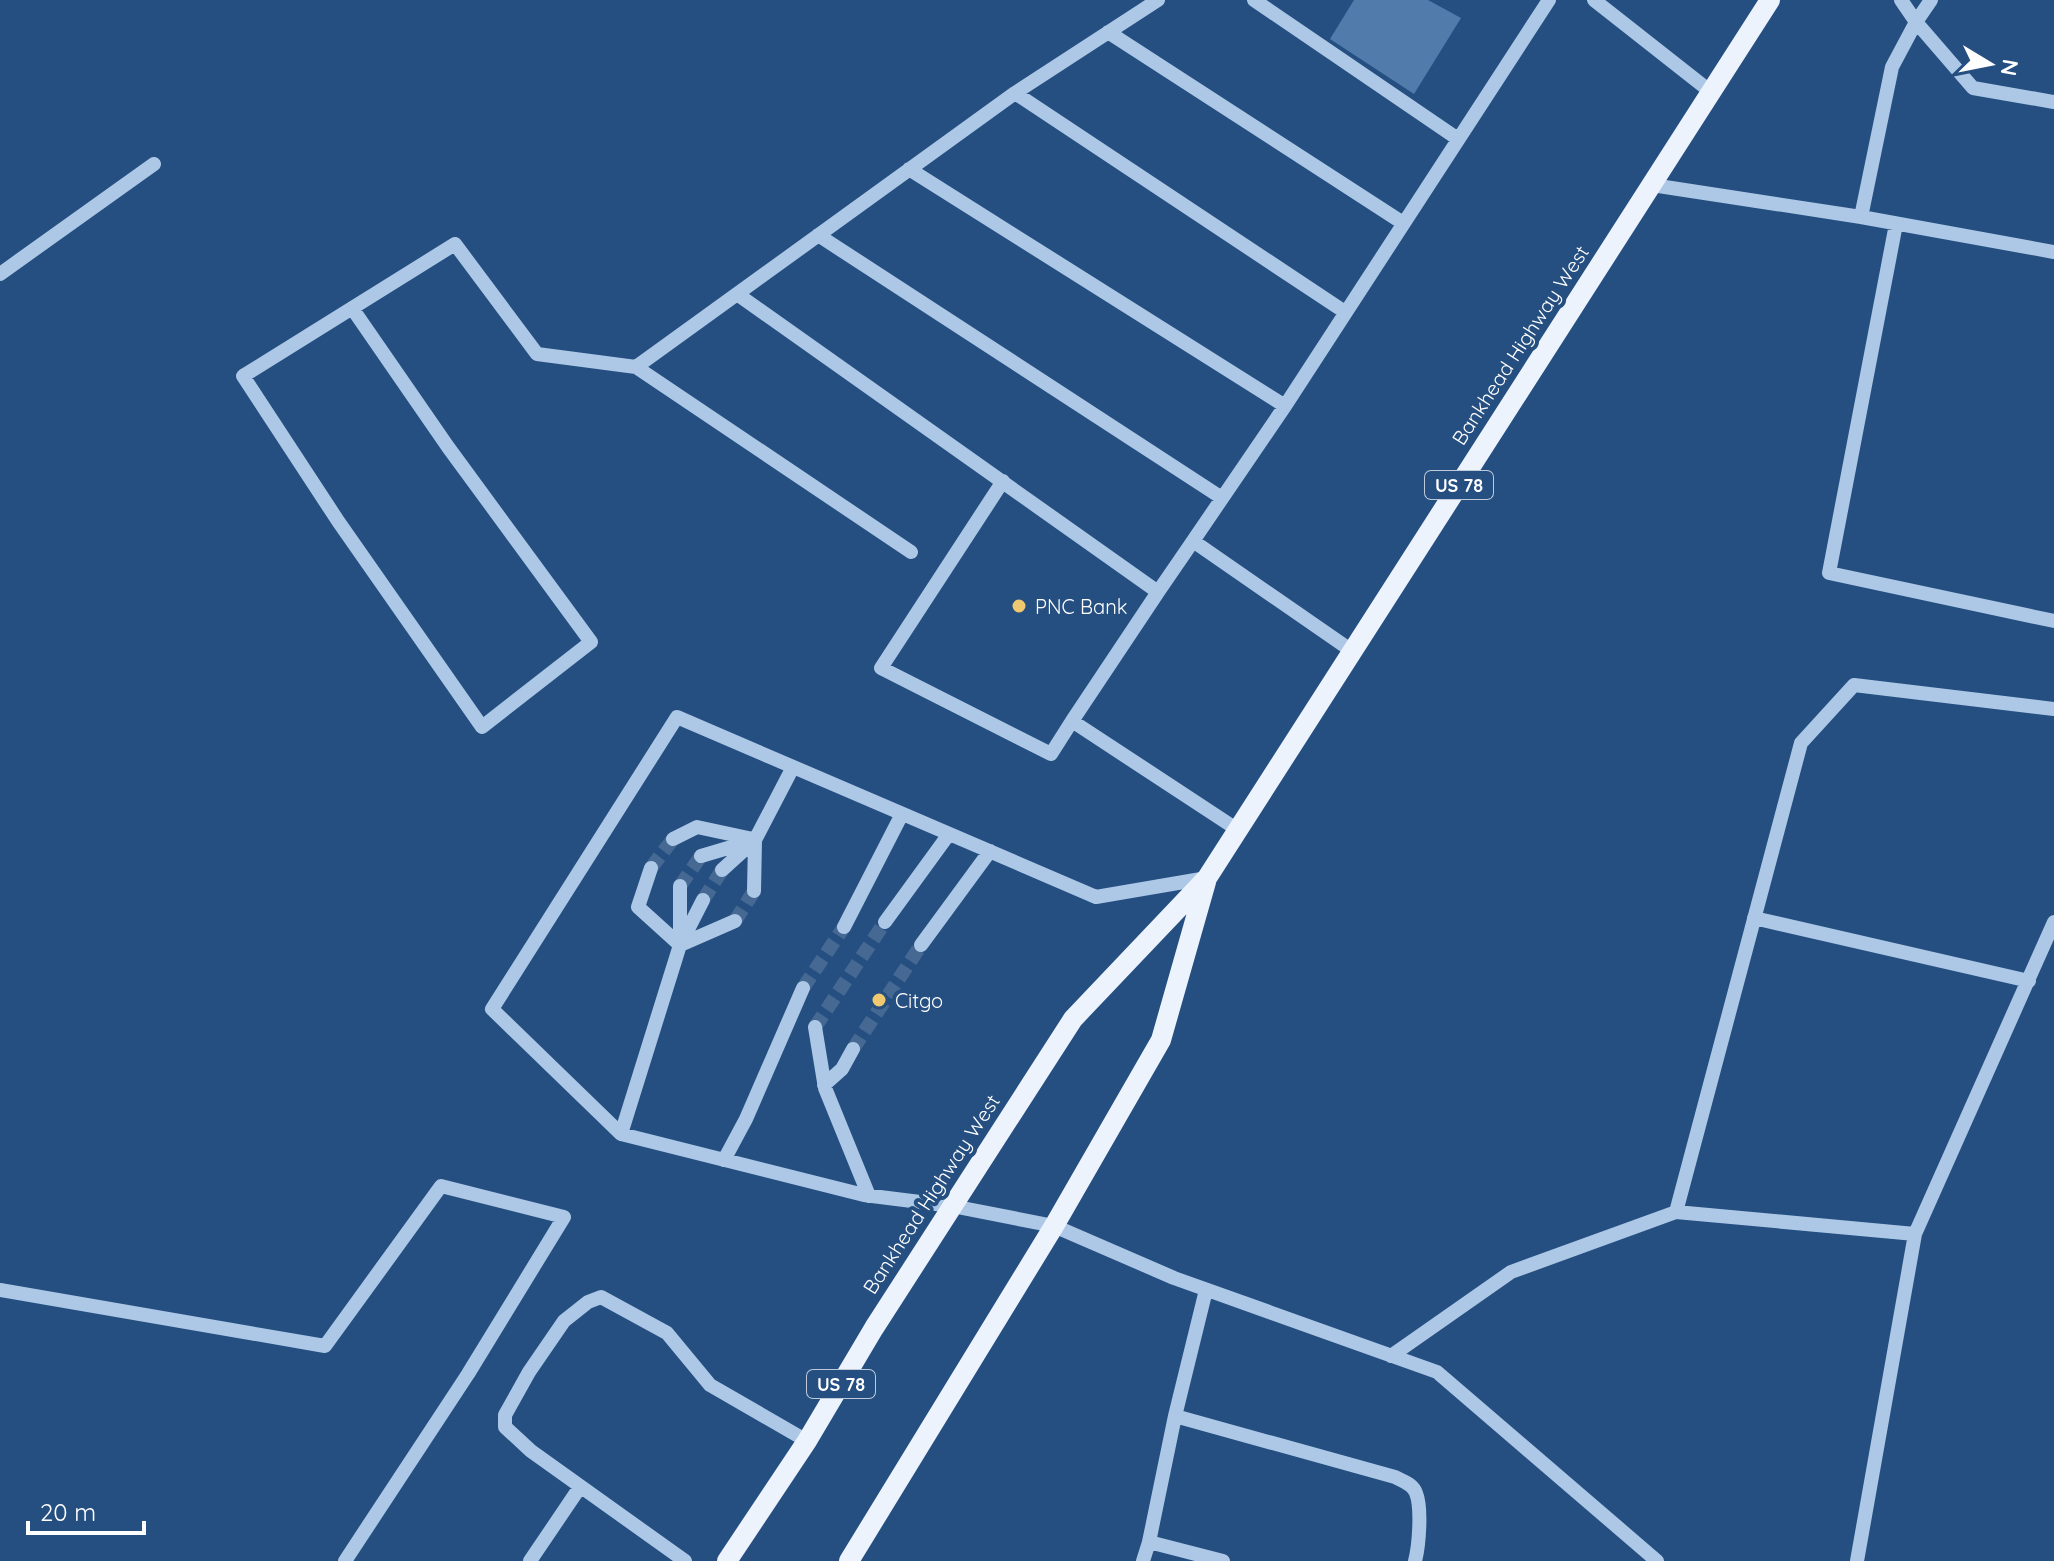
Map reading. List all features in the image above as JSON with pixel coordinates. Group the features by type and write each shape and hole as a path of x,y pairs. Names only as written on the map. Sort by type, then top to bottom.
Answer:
{"main road":[{"name":"Bankhead Highway West","path":"727,1561 807,1441 874,1328 1073,1019 1207,878 1770,0"},
{"name":"Bankhead Highway West","path":"849,1561 1054,1226 1161,1040 1207,878"}],"street":[{"path":"636,367 1015,93 1158,0"},
{"path":"1254,0 1458,139"},
{"path":"1003,481 881,668 1051,754 1285,406 1549,0"},
{"path":"1594,0 1711,92"},
{"path":"1901,0 1973,88 2054,102"},
{"path":"1861,217 1892,67 1931,0"},
{"path":"1108,32 1403,223"},
{"path":"1015,93 1345,312"},
{"path":"0,274 154,164"},
{"path":"909,169 1285,406"},
{"path":"1652,185 1861,217 2054,252"},
{"path":"1896,224 1829,573 2054,621"},
{"path":"818,235 1222,498"},
{"path":"352,308 448,447 591,642 482,727 338,521 243,376 352,308 455,244 537,354 636,367 911,552"},
{"path":"737,294 1158,592"},
{"path":"1193,541 1352,651"},
{"path":"1676,1212 1801,743 1854,685 2054,709"},
{"path":"1207,878 1096,897 677,717 492,1009 621,1134 869,1196 952,1206 1054,1226 1206,1290 1437,1372 1657,1561"},
{"path":"1072,721 1238,830"},
{"path":"722,870 755,840 793,767"},
{"path":"844,927 902,814"},
{"path":"673,839 697,827 755,840"},
{"path":"885,922 949,834"},
{"path":"701,856 755,840"},
{"path":"754,891 755,840"},
{"path":"921,945 990,851"},
{"path":"651,868 638,907 680,945"},
{"path":"680,886 680,945"},
{"path":"621,1134 680,945 703,900"},
{"path":"1754,918 2029,981"},
{"path":"680,945 735,921"},
{"path":"1857,1561 1915,1234 2054,922"},
{"path":"724,1160 746,1119 803,988"},
{"path":"815,1027 824,1085 869,1196"},
{"path":"824,1085 842,1069 853,1049"},
{"path":"0,1290 325,1346 441,1186 564,1217 468,1374 345,1561"},
{"path":"1391,1356 1511,1272 1676,1212 1915,1234"},
{"path":"1143,1561 1206,1290"},
{"path":"685,1561 531,1451 505,1427 505,1415 529,1372 564,1321 588,1302 601,1297 667,1333 710,1385 807,1441"},
{"path":"1175,1416 1395,1477 1410,1485 1416,1493 1420,1526 1415,1561"},
{"path":"530,1561 580,1487"},
{"path":"1149,1542 1223,1561"}],"building":[{"path":"1354,0 1428,0 1461,18 1414,94 1330,39"}],"tunnel":[{"path":"651,868 673,839"},
{"path":"680,886 701,856"},
{"path":"703,900 722,870"},
{"path":"735,921 754,891"},
{"path":"815,1027 885,922"},
{"path":"803,988 844,927"},
{"path":"853,1049 921,945"}],"place":[{"name":"PNC Bank","path":"1019,606"},
{"name":"Citgo","path":"879,1000"}]}
